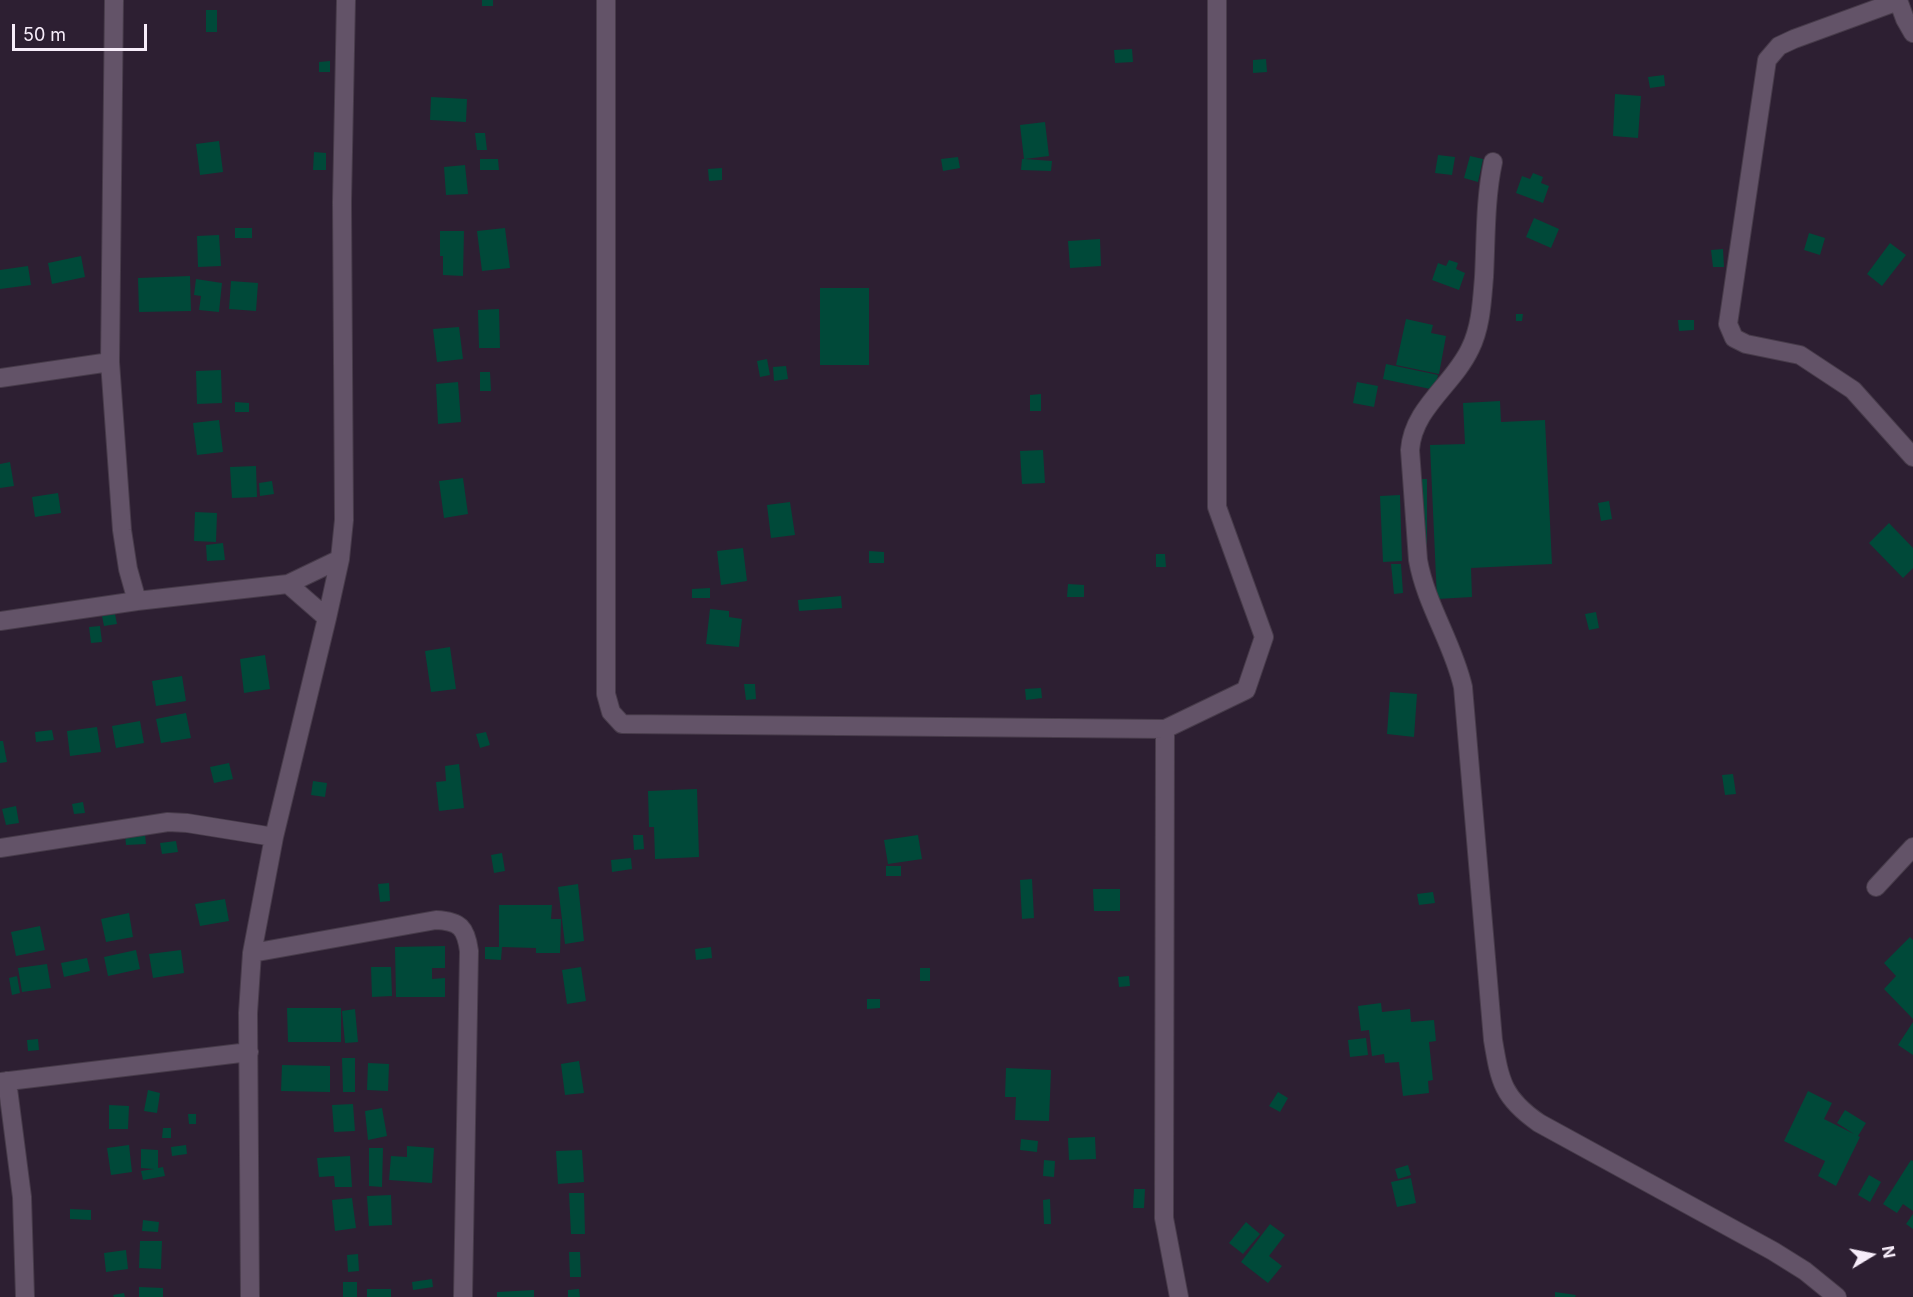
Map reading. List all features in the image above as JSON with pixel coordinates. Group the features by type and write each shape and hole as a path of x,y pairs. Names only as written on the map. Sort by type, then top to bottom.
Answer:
{"street":[{"path":"114,0 110,362 122,530 128,569 137,601"},
{"path":"250,1297 248,993 252,953 274,837 340,559 345,501 342,202 346,0"},
{"path":"606,0 606,694 611,712 622,724 1166,729 1246,690 1264,637 1217,507 1217,0"},
{"path":"1913,33 1898,0 1794,39 1779,46 1767,60 1728,324 1734,338 1746,344 1800,355 1853,390 1913,457"},
{"path":"1493,162 1488,196 1482,303 1472,347 1462,364 1417,422 1411,437 1410,450 1420,575 1459,668 1463,687 1493,1040 1501,1079 1506,1092 1514,1102 1539,1123 1773,1251 1805,1271 1837,1297"},
{"path":"0,378 110,362"},
{"path":"0,621 137,601 288,584 340,559"},
{"path":"288,584 327,618"},
{"path":"1166,729 1164,1218 1179,1297"},
{"path":"0,848 168,822 274,837"},
{"path":"1876,887 1913,846"},
{"path":"252,953 436,920 449,921 460,926 467,936 469,951 463,1297"},
{"path":"25,1297 22,1197 3,1082 249,1052"}],"building":[{"path":"482,0 493,0 493,6 482,6"},
{"path":"206,10 217,10 217,32 206,32"},
{"path":"1132,49 1133,62 1115,63 1114,50"},
{"path":"1266,59 1267,72 1253,73 1253,60"},
{"path":"330,61 330,72 319,72 319,62"},
{"path":"1664,75 1665,86 1650,88 1648,77"},
{"path":"1615,94 1641,96 1638,138 1613,136"},
{"path":"431,97 467,99 466,122 430,120"},
{"path":"1045,122 1049,156 1025,159 1052,161 1051,171 1021,170 1022,159 1024,159 1020,125"},
{"path":"475,133 485,133 487,150 477,150"},
{"path":"219,141 223,172 200,175 196,144"},
{"path":"314,152 326,153 326,170 313,170"},
{"path":"1438,155 1455,157 1452,175 1435,173"},
{"path":"1470,156 1483,159 1478,182 1464,178"},
{"path":"958,157 960,168 943,171 941,159"},
{"path":"480,159 498,159 499,170 480,170"},
{"path":"465,165 468,194 446,195 444,167"},
{"path":"722,168 722,180 709,181 708,169"},
{"path":"1533,173 1543,177 1541,183 1549,186 1543,203 1516,193 1522,176 1530,179"},
{"path":"1534,218 1559,229 1551,248 1526,237"},
{"path":"235,228 252,228 252,238 235,238"},
{"path":"505,228 510,268 482,271 477,231"},
{"path":"440,231 464,231 463,276 443,275"},
{"path":"1809,233 1825,238 1820,255 1804,250"},
{"path":"219,235 221,266 198,267 197,236"},
{"path":"1100,239 1101,266 1070,268 1068,241"},
{"path":"1890,243 1906,255 1882,286 1867,274"},
{"path":"1723,249 1724,267 1713,267 1711,250"},
{"path":"81,256 85,277 52,284 48,263"},
{"path":"1449,260 1458,263 1456,269 1465,273 1459,290 1432,280 1438,263 1446,266"},
{"path":"28,266 31,285 0,289 0,270"},
{"path":"190,276 191,311 139,312 138,278"},
{"path":"196,279 222,283 219,312 199,310 201,296 194,295"},
{"path":"231,281 258,283 256,311 229,309"},
{"path":"820,288 869,288 869,365 820,365"},
{"path":"499,309 500,348 479,348 478,310"},
{"path":"1516,314 1523,314 1522,321 1516,321"},
{"path":"1406,319 1433,325 1431,333 1446,336 1439,374 1396,365"},
{"path":"1678,320 1694,320 1694,330 1679,331"},
{"path":"459,327 463,359 437,362 433,329"},
{"path":"767,359 770,375 760,377 757,361"},
{"path":"1386,364 1438,375 1435,390 1383,379"},
{"path":"786,366 788,379 774,381 773,367"},
{"path":"221,370 222,403 197,404 196,371"},
{"path":"480,372 490,372 491,391 480,391"},
{"path":"458,382 461,422 438,424 436,384"},
{"path":"1357,382 1378,386 1374,407 1353,403"},
{"path":"1041,394 1041,411 1030,411 1030,395"},
{"path":"1500,401 1501,422 1545,420 1552,564 1471,568 1472,597 1437,599 1430,445 1465,444 1463,403"},
{"path":"235,402 249,403 249,412 235,412"},
{"path":"219,420 223,452 197,455 193,423"},
{"path":"1043,450 1045,483 1022,484 1020,451"},
{"path":"10,462 14,486 0,488 0,464"},
{"path":"256,466 257,497 232,498 230,467"},
{"path":"463,478 468,514 444,518 439,481"},
{"path":"1418,479 1427,479 1427,545 1418,545"},
{"path":"272,481 274,494 260,496 259,483"},
{"path":"58,493 61,513 35,517 32,497"},
{"path":"1400,495 1402,561 1383,562 1380,496"},
{"path":"1609,501 1612,519 1601,521 1598,503"},
{"path":"790,502 795,535 771,538 767,505"},
{"path":"195,512 217,513 216,542 194,541"},
{"path":"1889,523 1913,548 1913,568 1903,578 1869,543"},
{"path":"223,543 225,560 207,561 206,545"},
{"path":"743,548 747,581 721,585 717,551"},
{"path":"869,551 884,552 884,563 869,563"},
{"path":"1156,554 1165,554 1166,567 1156,567"},
{"path":"1391,564 1401,564 1403,593 1394,594"},
{"path":"1068,584 1084,585 1084,597 1067,597"},
{"path":"710,588 710,598 692,598 692,589"},
{"path":"841,596 842,608 799,611 798,600"},
{"path":"710,609 729,611 729,617 742,619 739,647 706,644"},
{"path":"1596,612 1599,628 1589,630 1585,614"},
{"path":"115,614 117,624 104,626 102,616"},
{"path":"100,626 102,642 91,643 89,627"},
{"path":"450,647 456,689 431,692 425,651"},
{"path":"265,655 270,689 244,693 240,659"},
{"path":"182,676 186,701 156,706 152,681"},
{"path":"744,684 755,684 756,699 746,700"},
{"path":"1041,688 1042,698 1026,700 1025,689"},
{"path":"1390,692 1417,694 1414,737 1387,734"},
{"path":"186,713 191,738 161,743 156,719"},
{"path":"140,721 144,743 116,748 112,726"},
{"path":"97,727 101,752 70,756 67,731"},
{"path":"52,730 54,740 36,742 35,732"},
{"path":"486,732 490,745 480,748 476,734"},
{"path":"0,741 3,741 7,762 0,763"},
{"path":"229,763 233,779 214,783 210,767"},
{"path":"459,764 464,808 439,811 436,782 446,781 445,766"},
{"path":"1733,774 1736,794 1725,795 1722,775"},
{"path":"313,781 327,783 325,797 311,795"},
{"path":"697,789 699,857 655,859 654,827 649,827 648,791"},
{"path":"83,802 85,813 74,814 72,804"},
{"path":"16,806 19,823 6,825 2,809"},
{"path":"125,834 145,834 146,844 126,845"},
{"path":"633,835 643,835 644,849 634,850"},
{"path":"918,835 922,859 888,864 884,840"},
{"path":"176,841 178,852 162,854 160,843"},
{"path":"502,853 505,871 494,873 491,855"},
{"path":"631,858 632,869 612,872 611,860"},
{"path":"886,866 901,866 901,876 886,876"},
{"path":"1032,879 1034,918 1022,919 1020,880"},
{"path":"389,883 390,901 380,902 378,884"},
{"path":"578,884 584,941 565,944 558,887"},
{"path":"1093,889 1120,889 1120,911 1094,911"},
{"path":"1433,892 1435,903 1419,905 1417,894"},
{"path":"225,899 229,921 200,926 195,904"},
{"path":"499,905 552,905 551,919 561,919 560,953 536,953 536,948 502,947 501,960 485,959 485,947 499,947"},
{"path":"129,913 133,937 106,942 101,919"},
{"path":"40,926 45,950 16,956 11,932"},
{"path":"1910,937 1913,940 1913,1019 1884,989 1896,976 1884,963"},
{"path":"445,946 445,968 432,968 432,979 445,978 445,997 396,997 395,947"},
{"path":"711,947 712,958 696,960 695,949"},
{"path":"136,950 140,969 108,976 104,957"},
{"path":"181,950 184,973 153,978 149,954"},
{"path":"87,958 90,971 64,977 61,963"},
{"path":"47,964 51,988 22,992 18,968"},
{"path":"371,967 391,967 392,996 372,997"},
{"path":"581,967 586,1001 567,1004 562,970"},
{"path":"920,968 930,968 930,981 920,981"},
{"path":"17,976 20,993 12,995 9,978"},
{"path":"1129,976 1130,986 1119,987 1118,977"},
{"path":"867,999 880,999 880,1008 867,1009"},
{"path":"1381,1003 1382,1012 1410,1009 1411,1022 1434,1020 1436,1041 1429,1042 1433,1080 1428,1081 1429,1093 1403,1096 1399,1062 1385,1063 1384,1054 1372,1056 1369,1030 1361,1031 1358,1006"},
{"path":"287,1008 341,1008 341,1042 288,1042"},
{"path":"355,1009 358,1042 345,1043 342,1011"},
{"path":"1913,1022 1913,1055 1898,1045"},
{"path":"1366,1038 1368,1055 1350,1057 1348,1040"},
{"path":"38,1039 39,1050 28,1051 27,1040"},
{"path":"342,1058 355,1058 355,1092 343,1092"},
{"path":"579,1061 584,1093 565,1095 561,1064"},
{"path":"368,1063 389,1064 388,1091 367,1090"},
{"path":"282,1065 330,1066 330,1092 281,1091"},
{"path":"1006,1068 1051,1070 1049,1121 1015,1120 1016,1097 1005,1097"},
{"path":"148,1090 160,1093 157,1113 144,1111"},
{"path":"1808,1091 1832,1103 1824,1119 1854,1134 1837,1123 1845,1110 1866,1123 1836,1186 1818,1176 1825,1161 1784,1141"},
{"path":"1278,1092 1288,1098 1280,1112 1269,1106"},
{"path":"353,1104 355,1131 334,1132 332,1105"},
{"path":"109,1105 129,1106 128,1129 109,1129"},
{"path":"382,1108 387,1136 368,1140 365,1111"},
{"path":"188,1114 196,1114 196,1124 189,1124"},
{"path":"163,1128 171,1128 171,1138 162,1138"},
{"path":"1095,1137 1096,1159 1069,1160 1068,1138"},
{"path":"1021,1139 1038,1141 1037,1152 1020,1150"},
{"path":"129,1145 132,1172 111,1175 107,1148"},
{"path":"186,1145 187,1154 172,1156 171,1147"},
{"path":"407,1146 434,1148 432,1183 389,1180 391,1156 407,1157"},
{"path":"369,1148 383,1148 382,1187 369,1186"},
{"path":"141,1149 158,1150 158,1168 163,1167 165,1176 143,1180 141,1171 154,1169 141,1168"},
{"path":"582,1150 584,1182 558,1184 556,1151"},
{"path":"350,1156 352,1187 335,1187 334,1176 319,1177 317,1158"},
{"path":"1044,1160 1055,1161 1054,1177 1043,1176"},
{"path":"1911,1160 1913,1161 1913,1211 1903,1204 1897,1213 1883,1204"},
{"path":"1408,1165 1411,1175 1398,1179 1395,1169"},
{"path":"1869,1175 1881,1182 1870,1202 1858,1195"},
{"path":"1411,1178 1416,1203 1397,1207 1391,1182"},
{"path":"1134,1189 1145,1189 1144,1208 1133,1208"},
{"path":"569,1193 584,1193 585,1234 571,1234"},
{"path":"391,1195 392,1225 369,1226 367,1196"},
{"path":"352,1198 356,1228 335,1231 332,1200"},
{"path":"1050,1199 1051,1224 1044,1224 1043,1200"},
{"path":"70,1209 91,1210 91,1220 70,1219"},
{"path":"1913,1214 1913,1229 1906,1224"},
{"path":"143,1220 159,1222 158,1232 142,1231"},
{"path":"1246,1222 1260,1234 1243,1254 1229,1243"},
{"path":"1270,1224 1285,1235 1269,1256 1282,1266 1268,1283 1241,1262"},
{"path":"140,1241 162,1241 161,1269 139,1268"},
{"path":"126,1250 128,1269 106,1272 104,1253"},
{"path":"569,1252 580,1252 581,1277 570,1277"},
{"path":"358,1254 359,1271 348,1272 347,1255"},
{"path":"432,1279 433,1287 413,1290 412,1282"},
{"path":"343,1282 357,1282 357,1297 343,1297"},
{"path":"139,1287 163,1288 163,1297 139,1297"},
{"path":"367,1289 391,1289 391,1297 367,1297"},
{"path":"579,1289 580,1297 568,1297 568,1290"},
{"path":"534,1290 534,1297 497,1297 497,1292"},
{"path":"1555,1292 1576,1295 1575,1297 1555,1297"},
{"path":"124,1293 125,1297 114,1297 113,1295"}]}
